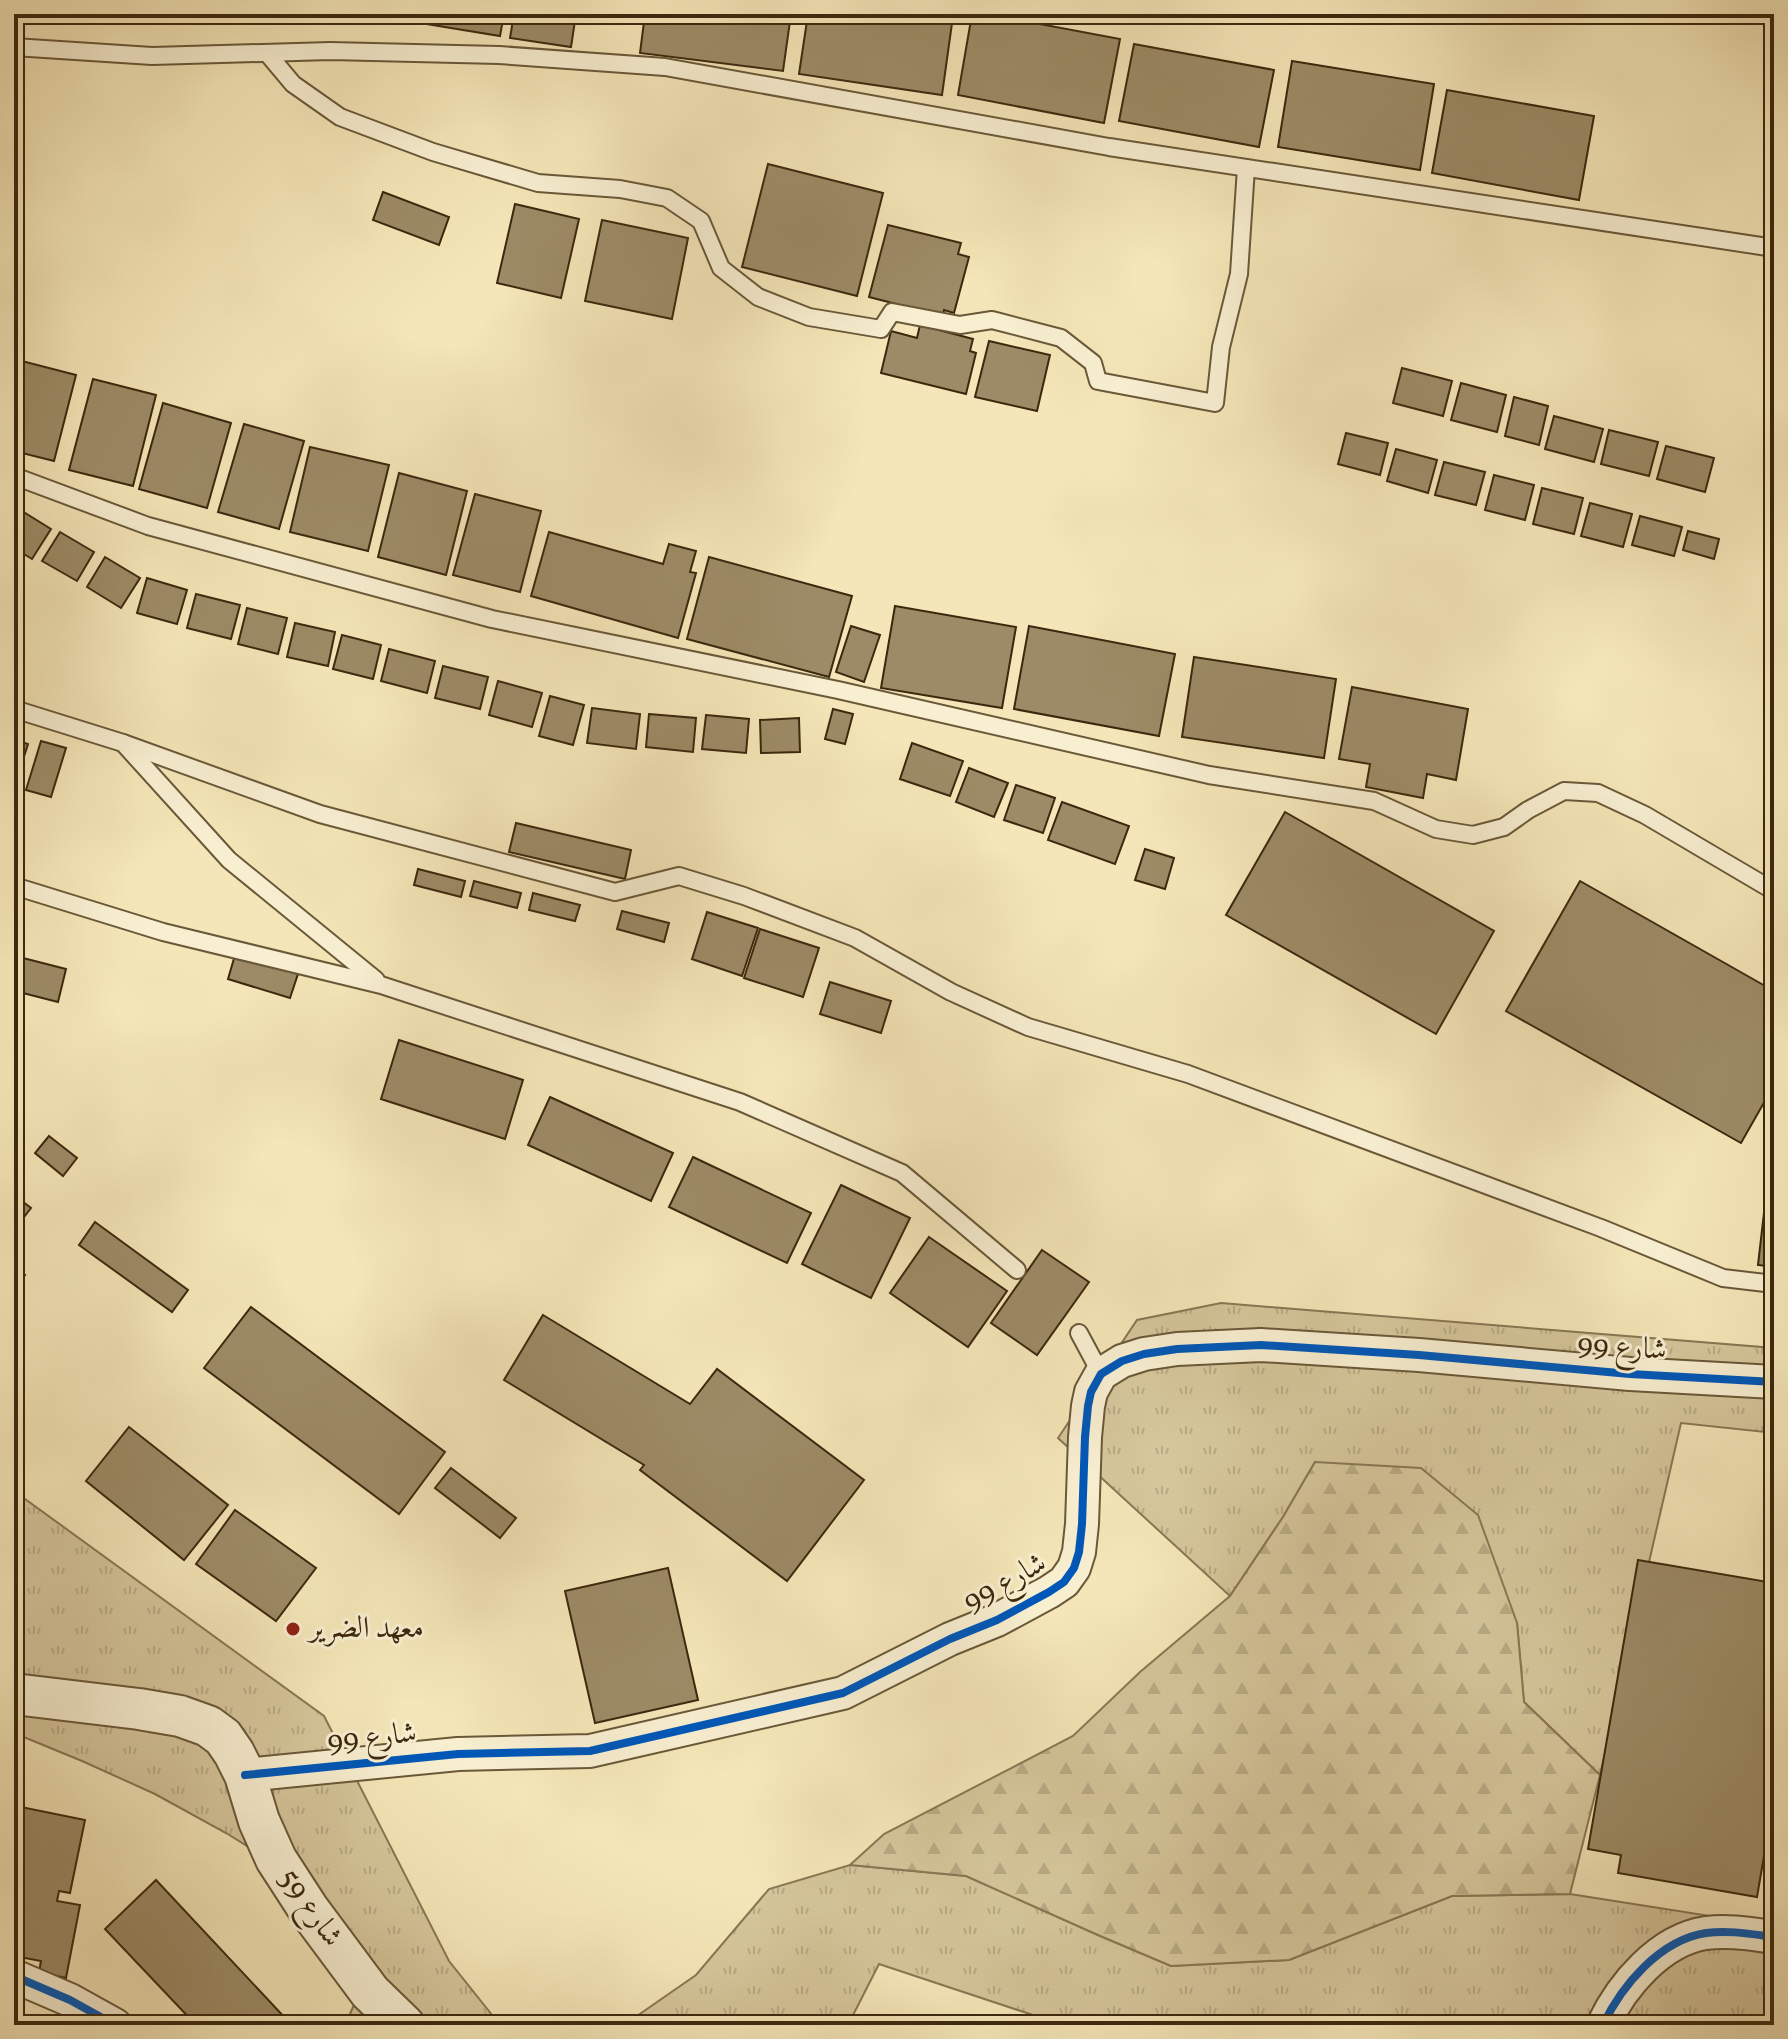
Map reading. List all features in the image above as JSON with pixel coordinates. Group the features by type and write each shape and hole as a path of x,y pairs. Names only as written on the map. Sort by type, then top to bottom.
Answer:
{"street":[{"name":"شارع 99","path":"245,1775 458,1754 590,1751 843,1693 950,1639 997,1620 1064,1582 1074,1568 1079,1552 1091,1392 1101,1374 1122,1361 1144,1354 1177,1349 1261,1345 1774,1382"},
{"path":"14,1694 180,1716 208,1726 223,1737 245,1775"},
{"name":"شارع 59","path":"245,1775 259,1821 276,1859 309,1910 370,1992 404,2025"},
{"path":"1603,2025 1632,1979 1658,1955 1679,1943 1704,1933 1732,1932 1774,1937"},
{"path":"14,1976 70,2000 115,2025"}],"lane":[{"path":"14,47 152,56 330,51 499,55 665,67 1093,144 1774,248"},
{"path":"267,53 293,84 340,117 433,152 538,183 620,189 667,198 701,221 721,268 758,297 809,317 881,329 892,312 960,325 992,320 1061,338 1093,363 1098,381 1215,403 1221,347 1239,274 1246,168"},
{"path":"14,476 148,526 492,619 838,690 1209,775 1374,801 1436,829 1473,835 1504,827 1564,791 1598,793 1645,815 1774,891"},
{"path":"14,709 123,743 320,814 615,892 679,876 744,896 855,938 951,992 1028,1027 1188,1074 1601,1228 1723,1278 1774,1284"},
{"path":"123,743 229,860 381,985"},
{"path":"14,886 163,932 381,985 740,1102 902,1173 1017,1270"},
{"path":"1079,1333 1101,1374"}],"green space":[{"path":"1221,1303 1774,1348 1774,1433 1681,1423 1600,1775 1524,1702 1517,1623 1315,1462 1283,1517 1230,1596 1058,1438 1137,1320"},
{"path":"1315,1462 1421,1468 1478,1515 1517,1623 1524,1702 1600,1775 1570,1894 1452,1896 1289,1960 1171,1966 966,1876 850,1865 884,1834 1073,1736 1140,1672 1230,1596 1283,1517"},
{"path":"14,1491 324,1716 449,1961 500,2025 345,2025 362,1987 294,1875 155,1794 14,1733"},
{"path":"850,1865 966,1876 1171,1966 1289,1960 1452,1896 1570,1894 1774,1926 1774,2025 1063,2025 879,1964 848,2025 624,2025 696,1975 769,1889"}],"building":[{"path":"422,14 504,14 500,36 420,23"},
{"path":"514,14 576,14 571,47 510,38"},
{"path":"645,14 791,14 783,71 640,53"},
{"path":"808,14 953,16 942,95 799,74"},
{"path":"972,14 987,14 1120,39 1104,123 958,95"},
{"path":"1134,44 1274,70 1259,147 1119,121"},
{"path":"1292,61 1434,84 1420,170 1278,147"},
{"path":"1447,90 1594,116 1579,200 1432,173"},
{"path":"768,164 883,193 857,296 742,267"},
{"path":"383,192 449,217 439,245 373,220"},
{"path":"515,204 579,219 561,298 497,283"},
{"path":"602,220 688,238 672,319 585,301"},
{"path":"888,225 961,243 958,254 969,257 954,313 944,310 943,316 869,297"},
{"path":"920,325 973,339 970,351 976,353 966,394 881,373 891,331 917,338"},
{"path":"989,341 1050,355 1037,411 975,397"},
{"path":"14,359 76,375 54,461 14,451"},
{"path":"1402,368 1452,381 1443,416 1393,403"},
{"path":"93,379 156,395 133,486 69,470"},
{"path":"1461,383 1506,395 1497,432 1451,420"},
{"path":"1514,397 1548,406 1539,445 1505,436"},
{"path":"163,403 231,423 207,508 139,489"},
{"path":"1554,416 1603,429 1594,462 1545,449"},
{"path":"244,424 304,441 279,529 218,512"},
{"path":"1609,430 1658,442 1649,476 1601,464"},
{"path":"1346,433 1388,443 1380,475 1338,464"},
{"path":"1666,446 1714,458 1705,492 1657,479"},
{"path":"310,447 389,465 368,551 290,532"},
{"path":"1396,449 1437,460 1428,493 1387,481"},
{"path":"1444,462 1485,472 1476,505 1435,495"},
{"path":"399,473 467,491 446,575 378,557"},
{"path":"1494,475 1534,485 1525,520 1485,510"},
{"path":"1542,488 1583,498 1574,534 1533,524"},
{"path":"475,494 541,511 520,592 453,575"},
{"path":"1590,503 1632,514 1623,547 1581,536"},
{"path":"17,508 51,529 32,559 14,548 14,514"},
{"path":"1640,516 1682,527 1674,556 1632,545"},
{"path":"1688,531 1719,539 1714,559 1683,550"},
{"path":"60,532 94,552 77,581 42,561"},
{"path":"549,532 663,564 669,544 696,551 690,572 696,573 678,638 531,596"},
{"path":"105,557 140,578 121,608 87,587"},
{"path":"709,557 852,596 829,677 687,639"},
{"path":"147,578 187,590 177,624 137,613"},
{"path":"196,594 240,605 231,639 187,628"},
{"path":"895,606 1016,627 1002,708 881,688"},
{"path":"247,608 287,618 278,654 238,644"},
{"path":"295,623 335,632 328,666 287,657"},
{"path":"851,626 880,635 864,682 836,672"},
{"path":"1029,626 1175,654 1159,736 1014,709"},
{"path":"342,635 381,645 373,679 333,669"},
{"path":"389,649 435,661 427,693 381,681"},
{"path":"1194,657 1336,679 1324,758 1182,737"},
{"path":"443,666 488,677 480,709 435,698"},
{"path":"498,681 542,693 532,727 489,715"},
{"path":"1352,687 1468,709 1456,780 1427,774 1423,798 1366,787 1370,764 1339,759"},
{"path":"550,696 584,705 573,745 539,736"},
{"path":"592,708 640,714 636,749 587,743"},
{"path":"833,709 853,714 845,744 825,739"},
{"path":"649,714 696,718 693,752 646,747"},
{"path":"706,715 749,719 746,753 702,749"},
{"path":"799,718 800,752 761,753 760,720"},
{"path":"14,739 28,744 14,788"},
{"path":"41,741 66,748 51,797 26,790"},
{"path":"912,743 963,761 950,796 900,779"},
{"path":"969,768 1008,783 994,817 956,802"},
{"path":"1016,785 1055,798 1043,833 1004,820"},
{"path":"1062,802 1129,826 1115,864 1048,840"},
{"path":"1285,812 1494,931 1436,1034 1226,915"},
{"path":"516,823 631,850 625,879 509,852"},
{"path":"1145,849 1174,858 1165,889 1135,880"},
{"path":"418,869 465,881 461,897 414,885"},
{"path":"474,881 521,893 517,908 470,896"},
{"path":"1580,881 1774,991 1774,1085 1741,1143 1506,1011"},
{"path":"533,893 580,905 575,921 529,910"},
{"path":"622,911 669,923 664,942 617,929"},
{"path":"707,912 758,928 742,976 692,959"},
{"path":"760,929 819,948 803,997 744,978"},
{"path":"14,946 20,948 14,969"},
{"path":"235,955 298,974 290,998 228,979"},
{"path":"23,958 66,969 58,1002 15,991"},
{"path":"830,982 891,1001 881,1033 820,1014"},
{"path":"399,1040 523,1080 505,1139 381,1099"},
{"path":"550,1097 673,1153 651,1201 528,1145"},
{"path":"49,1136 77,1158 63,1176 35,1153"},
{"path":"693,1157 811,1213 787,1263 669,1207"},
{"path":"841,1185 910,1218 871,1298 802,1264"},
{"path":"14,1195 31,1208 14,1230"},
{"path":"1766,1195 1774,1196 1774,1267 1758,1265"},
{"path":"95,1222 188,1290 172,1312 79,1245"},
{"path":"929,1237 1007,1291 968,1347 890,1293"},
{"path":"1042,1250 1089,1282 1037,1355 991,1323"},
{"path":"14,1267 25,1275 14,1290"},
{"path":"251,1307 445,1452 399,1514 204,1368"},
{"path":"543,1315 690,1404 717,1369 864,1480 787,1581 640,1470 644,1465 504,1380"},
{"path":"129,1427 228,1505 184,1560 86,1481"},
{"path":"451,1468 516,1518 500,1538 435,1488"},
{"path":"235,1510 316,1568 276,1621 196,1564"},
{"path":"1638,1560 1774,1583 1774,1858 1764,1856 1757,1897 1618,1873 1621,1855 1588,1849"},
{"path":"668,1568 698,1700 595,1723 565,1591"},
{"path":"16,1806 85,1820 70,1893 59,1891 57,1901 80,1905 66,1978 39,1972 41,1961 14,1956"},
{"path":"156,1880 292,2025 196,2025 105,1929"}],"cycle path":[{"path":"245,1775 458,1754 590,1751 843,1693 950,1639 997,1620 1064,1582 1074,1568 1079,1552 1085,1437 1091,1392 1101,1374 1122,1361 1144,1354 1177,1349 1261,1345 1774,1382"},
{"path":"1603,2025 1632,1980 1673,1945 1689,1937 1715,1932 1774,1937"},
{"path":"14,1976 70,2000 115,2025"}],"place":[{"name":"معهد الضرير","path":"293,1629"}]}
